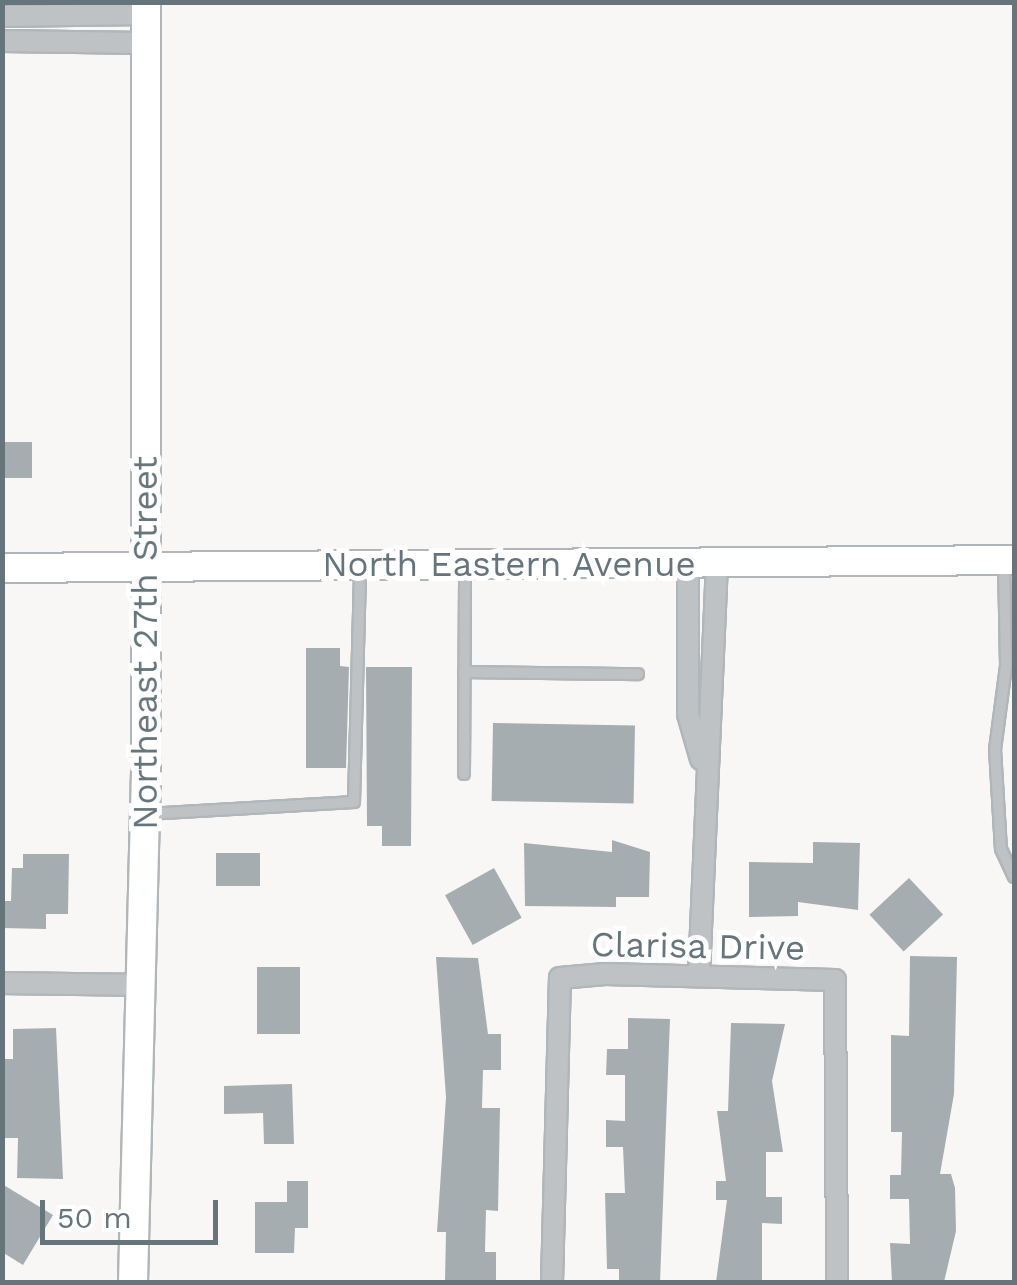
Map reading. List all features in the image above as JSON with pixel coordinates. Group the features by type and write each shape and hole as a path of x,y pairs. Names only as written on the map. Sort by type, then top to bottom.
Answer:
{"main road":[{"name":"Northeast 27th Street","path":"133,1282 145,814 146,8"},
{"name":"North Eastern Avenue","path":"2,568 1009,560"}],"street":[{"path":"2,16 146,8"},
{"path":"2,41 146,43"},
{"path":"699,975 702,763 714,719 702,563"},
{"name":"Clarisa Drive","path":"552,1282 560,978 699,975 835,980 837,1282"},
{"path":"2,983 140,985"}],"lane":[{"path":"1009,560 1011,666 995,749 1000,849 1014,877"},
{"path":"464,774 465,564"},
{"path":"145,814 354,802 360,565"},
{"path":"464,672 638,674"}],"building":[{"path":"2,442 32,442 32,478 2,478"},
{"path":"306,648 340,648 340,666 349,667 346,768 306,768"},
{"path":"366,667 412,667 411,846 382,846 382,826 367,826"},
{"path":"493,723 635,725 634,803 492,801"},
{"path":"612,840 650,852 649,897 616,897 616,907 525,906 524,843 612,852"},
{"path":"813,842 860,843 858,910 798,902 798,916 749,917 749,862 813,863"},
{"path":"216,853 260,853 260,886 216,886"},
{"path":"23,854 69,854 68,914 46,914 46,929 2,928 2,901 11,901 12,868 23,868"},
{"path":"494,868 522,918 473,945 445,895"},
{"path":"909,878 943,915 904,951 870,915"},
{"path":"910,956 957,957 954,1094 940,1174 951,1174 955,1188 956,1231 944,1282 892,1282 890,1243 910,1244 909,1199 890,1199 890,1175 901,1175 902,1132 891,1132 891,1035 909,1036"},
{"path":"436,957 478,958 488,1034 501,1034 501,1070 483,1070 482,1108 500,1108 498,1211 486,1210 485,1252 496,1252 496,1282 445,1282 446,1232 437,1232 446,1097"},
{"path":"257,967 300,967 300,1034 257,1034"},
{"path":"628,1018 670,1019 660,1282 619,1282 619,1269 607,1269 605,1193 625,1193 623,1147 606,1147 606,1120 625,1121 625,1075 606,1075 607,1049 628,1049"},
{"path":"731,1023 785,1024 772,1081 783,1152 766,1152 766,1197 782,1197 782,1224 762,1223 762,1282 716,1282 727,1200 716,1200 716,1181 726,1181 717,1111 728,1111"},
{"path":"56,1028 63,1179 17,1178 18,1138 2,1138 2,1059 13,1059 13,1029"},
{"path":"292,1084 294,1144 264,1144 263,1113 224,1114 224,1086"},
{"path":"287,1181 308,1181 308,1228 295,1228 294,1253 255,1253 255,1202 287,1202"},
{"path":"2,1184 53,1215 23,1265 2,1252"}]}
